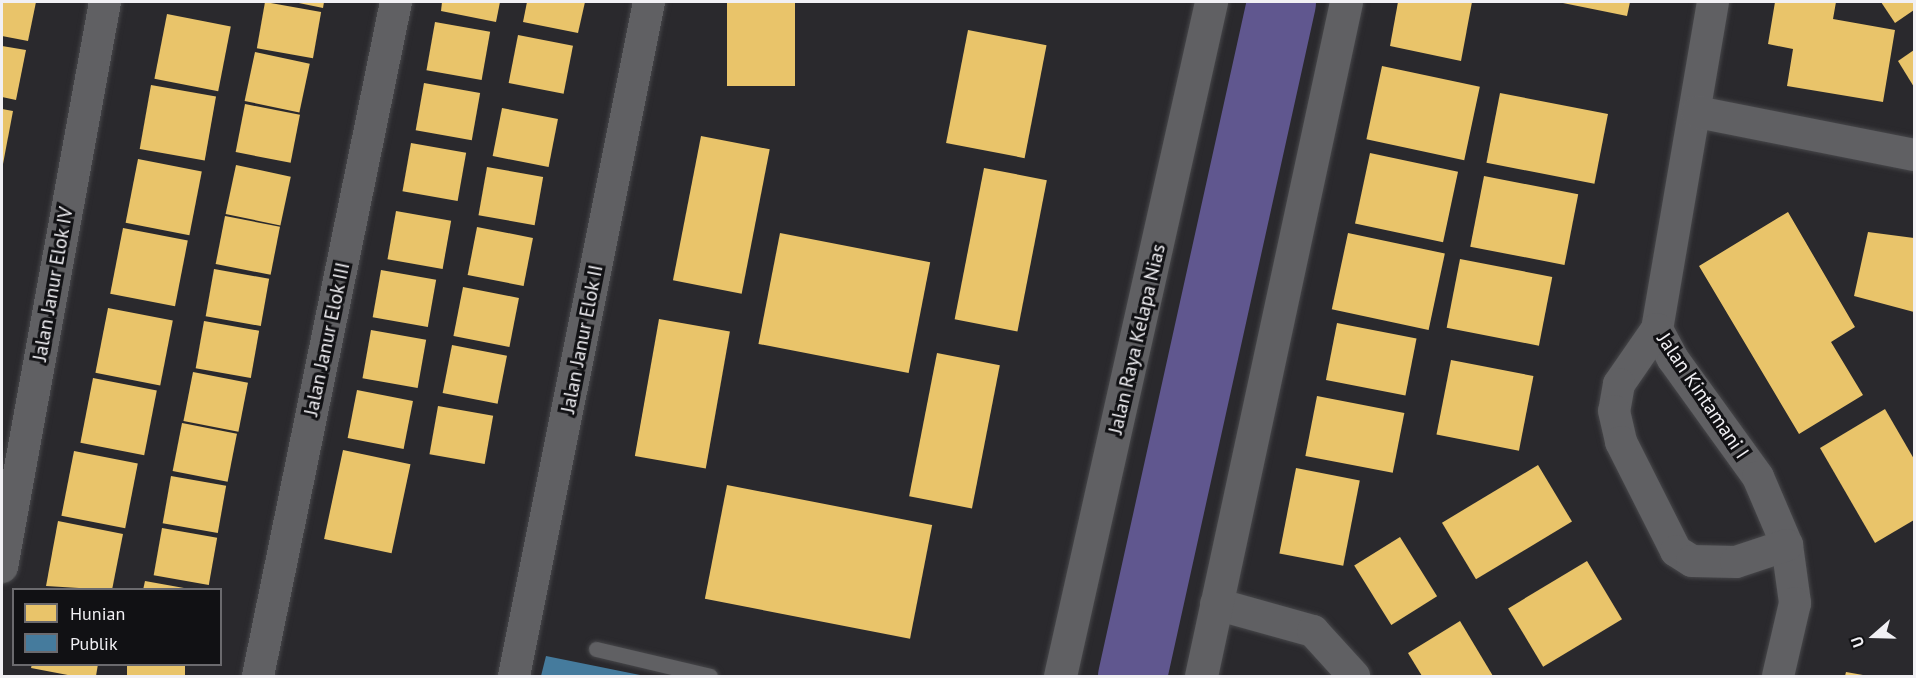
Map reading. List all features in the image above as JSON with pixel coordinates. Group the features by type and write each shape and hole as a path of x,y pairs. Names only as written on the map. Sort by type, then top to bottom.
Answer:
{"main road":[{"name":"Jalan Raya Kelapa Nias","path":"1060,676 1211,2"},
{"path":"1201,676 1346,2"}],"street":[{"name":"Jalan Janur Elok IV","path":"2,567 105,2"},
{"name":"Jalan Janur Elok III","path":"258,676 396,2"},
{"name":"Jalan Janur Elok II","path":"514,676 649,2"},
{"name":"Jalan Kintamani I","path":"1713,2 1697,112 1657,328 1673,359 1758,477 1787,545 1795,603 1778,676"},
{"path":"1697,112 1914,154"},
{"path":"1657,328 1619,384 1614,411 1621,442 1676,551 1692,561 1736,562 1787,545"},
{"path":"1216,604 1313,631 1354,676"}],"lane":[{"path":"596,649 710,676"}],"building: Hunian":[{"path":"2,2 36,2 28,41 2,36"},
{"path":"265,2 321,12 313,58 257,48"},
{"path":"294,2 324,2 323,8"},
{"path":"442,2 500,2 496,22 441,11"},
{"path":"527,2 585,2 578,33 523,22"},
{"path":"727,2 795,2 795,86 727,86"},
{"path":"1398,2 1472,2 1461,61 1390,46"},
{"path":"1558,2 1630,2 1627,16"},
{"path":"1775,2 1836,2 1833,19 1895,30 1883,102 1787,86 1793,49 1768,44"},
{"path":"1881,2 1914,2 1914,10 1895,23"},
{"path":"167,14 231,26 218,91 154,79"},
{"path":"435,22 490,32 482,80 426,70"},
{"path":"968,30 1047,45 1025,158 946,143"},
{"path":"518,35 573,46 564,94 509,83"},
{"path":"2,46 26,50 16,100 2,97"},
{"path":"1914,50 1914,87 1898,61"},
{"path":"255,52 310,64 299,113 245,101"},
{"path":"1382,66 1480,87 1464,160 1366,139"},
{"path":"424,83 480,93 472,140 416,130"},
{"path":"151,85 216,96 205,160 140,149"},
{"path":"1500,93 1608,114 1594,184 1486,163"},
{"path":"245,104 300,115 291,163 236,152"},
{"path":"502,108 558,119 549,167 493,156"},
{"path":"2,109 13,111 3,164 2,164"},
{"path":"701,136 770,149 742,294 673,280"},
{"path":"411,143 466,153 458,201 402,191"},
{"path":"1370,153 1458,172 1443,242 1355,223"},
{"path":"138,159 202,171 189,235 126,223"},
{"path":"236,165 291,177 280,226 226,214"},
{"path":"487,167 543,177 535,225 478,215"},
{"path":"984,168 1047,180 1017,331 955,319"},
{"path":"1484,176 1578,194 1564,265 1470,247"},
{"path":"396,211 451,221 443,269 387,259"},
{"path":"1788,212 1855,327 1831,342 1863,395 1799,434 1699,266"},
{"path":"225,216 280,227 271,275 216,264"},
{"path":"477,227 533,238 524,286 468,275"},
{"path":"123,228 188,241 175,306 110,294"},
{"path":"1868,232 1914,238 1914,312 1854,296"},
{"path":"780,233 930,262 909,373 758,344"},
{"path":"1348,233 1445,254 1429,330 1332,309"},
{"path":"1460,259 1552,277 1539,346 1447,328"},
{"path":"214,269 269,279 261,326 206,316"},
{"path":"381,270 436,280 428,327 373,317"},
{"path":"463,287 519,298 509,347 453,336"},
{"path":"108,308 173,321 160,385 95,373"},
{"path":"659,319 730,332 706,468 635,456"},
{"path":"204,321 259,331 251,378 196,368"},
{"path":"1337,323 1417,338 1405,395 1326,380"},
{"path":"371,330 426,340 418,388 362,378"},
{"path":"452,345 507,356 498,404 443,393"},
{"path":"937,353 1000,365 972,509 909,496"},
{"path":"1451,360 1533,376 1519,451 1436,435"},
{"path":"193,372 248,383 238,432 183,421"},
{"path":"93,378 157,390 144,455 80,443"},
{"path":"357,390 413,401 404,449 348,438"},
{"path":"1317,396 1404,413 1393,473 1305,456"},
{"path":"438,406 493,416 485,464 429,454"},
{"path":"1885,409 1914,459 1914,520 1875,543 1820,448"},
{"path":"182,423 237,434 228,482 173,471"},
{"path":"343,450 410,464 392,553 324,539"},
{"path":"74,451 138,463 125,528 61,516"},
{"path":"1538,465 1572,522 1476,579 1442,523"},
{"path":"1296,468 1360,480 1343,566 1279,553"},
{"path":"171,476 226,486 218,533 163,523"},
{"path":"727,485 932,525 910,639 705,599"},
{"path":"58,521 123,534 112,588 46,586"},
{"path":"162,528 217,538 209,585 154,575"},
{"path":"1400,537 1437,596 1391,625 1354,566"},
{"path":"1587,561 1622,619 1543,667 1508,608"},
{"path":"145,581 184,588 143,588"},
{"path":"1460,621 1493,676 1422,676 1408,653"},
{"path":"32,666 98,666 96,676 73,676 31,668"},
{"path":"127,666 185,666 185,676 127,676"},
{"path":"1846,672 1863,675 1863,676 1845,676"}],"building: Publik":[{"path":"546,656 640,675 541,676"}],"waterway":[{"path":"1132,676 1281,2"}]}
